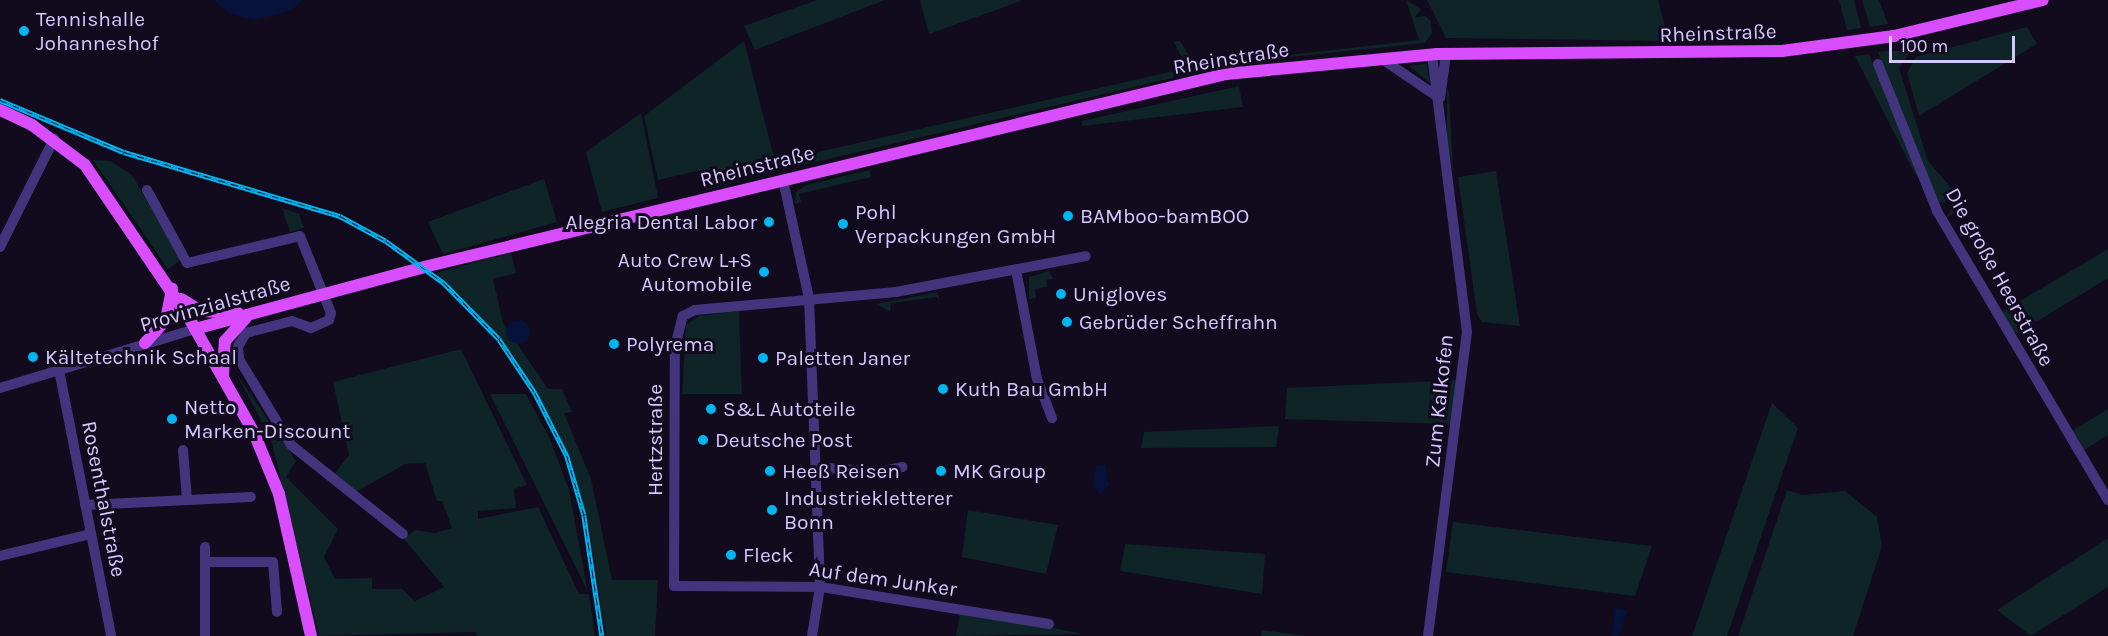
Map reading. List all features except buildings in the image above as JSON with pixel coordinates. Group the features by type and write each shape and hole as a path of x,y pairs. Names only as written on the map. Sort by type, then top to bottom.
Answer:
{"main road":[{"name":"Rheinstraße","path":"441,263 1226,74 1432,54 1782,51 1894,36 2043,0"},
{"path":"0,110 54,139 111,196 172,289 254,433 286,515 310,636"},
{"name":"Provinzialstraße","path":"195,329 441,263"},
{"path":"172,289 201,310 252,314"},
{"path":"145,344 166,320 172,289"},
{"path":"223,377 225,341 252,314"}],"street":[{"name":"Zum Kalkofen","path":"1428,636 1467,332 1440,98 1432,54"},
{"name":"Zum Kalkofen","path":"1440,98 1446,54"},
{"path":"1379,58 1403,68 1440,98"},
{"name":"Die große Heerstraße","path":"1878,64 1937,211 2108,500"},
{"path":"0,247 54,139"},
{"path":"783,180 809,298 820,586 812,636"},
{"path":"147,190 187,263 300,236 331,313 324,326 292,321 256,329 241,339 239,359 291,445 403,534"},
{"path":"809,298 896,292 1086,256"},
{"path":"1016,270 1037,379 1052,418"},
{"name":"Hertzstraße","path":"674,586 675,347 680,321 695,310 809,298"},
{"name":"Provinzialstraße","path":"0,388 195,329"},
{"name":"Rosenthalstraße","path":"59,370 111,636"},
{"path":"183,450 187,500"},
{"path":"816,467 879,472 902,467"},
{"path":"85,505 250,497"},
{"path":"0,556 91,534"},
{"path":"205,548 205,636"},
{"path":"205,562 273,562 277,612"},
{"name":"Auf dem Junker","path":"674,586 820,586 1049,624"}],"green space":[{"path":"817,0 885,0 755,50 744,26"},
{"path":"920,0 1020,0 1021,1 929,34"},
{"path":"1406,0 1421,9 1415,17 1426,16 1431,22 1432,33 1425,43 1240,62 803,165 783,160 1187,68 1174,42 1180,41 1193,62 1203,65 1419,40"},
{"path":"1427,0 1658,0 1669,41 1446,38"},
{"path":"1839,0 1854,0 1861,28 1847,30"},
{"path":"1862,0 1879,0 1888,24 1870,27"},
{"path":"2027,27 2037,44 1919,116 1907,73 1916,57"},
{"path":"744,41 775,161 769,173 706,190 701,170 658,180 644,116"},
{"path":"1911,51 1899,68 1928,161 1953,190 1945,203 1938,202 1891,87 1878,52"},
{"path":"1869,54 1918,174 1916,176 1855,56"},
{"path":"1427,64 1430,82 1430,83 1409,66"},
{"path":"1239,86 1243,107 1082,126 1082,121"},
{"path":"1447,88 1449,93 1453,172 1447,138"},
{"path":"641,113 658,198 602,212 586,152"},
{"path":"93,160 111,161 132,175 181,260 168,269"},
{"path":"870,170 871,177 799,194 801,202 795,204 796,192 806,185"},
{"path":"1496,171 1520,326 1482,322 1477,314 1458,177"},
{"path":"544,179 557,222 443,254 428,222"},
{"path":"1957,187 1967,205 1946,218 1958,198"},
{"path":"282,208 299,214 304,228 290,232"},
{"path":"2108,249 2108,278 2018,333 2011,331 2000,313"},
{"path":"511,253 516,273 493,279 503,323 548,389 562,389 572,412 564,413 591,479 612,580 658,580 655,636 606,636 589,526 557,430 512,353 435,273"},
{"path":"1049,271 1053,279 1046,280 1047,287 1035,289 1036,298 1029,299 1029,277"},
{"path":"938,292 939,302 937,297 891,303 890,312 877,304"},
{"path":"739,311 742,394 682,394 686,325 699,316"},
{"path":"461,349 527,485 514,489 516,508 478,511 478,519 538,507 579,594 589,594 595,636 478,636 475,632 319,636 271,439 236,373 296,461 286,477 338,529 324,557 335,579 372,578 372,589 402,589 415,601 444,587 404,539 415,530 435,533 452,528 442,501 437,501 425,463 405,464 354,493 332,477 349,455 333,382"},
{"path":"1459,380 1452,424 1285,419 1287,388"},
{"path":"490,394 526,394 550,439 569,490 588,592"},
{"path":"1772,403 1798,428 1727,636 1692,636"},
{"path":"2108,409 2108,435 2082,451 2070,432"},
{"path":"1279,426 1276,447 1141,448 1144,432"},
{"path":"1787,490 1802,495 1845,491 1877,517 1882,546 1853,636 1738,636"},
{"path":"968,510 1058,525 1046,574 962,557"},
{"path":"1453,522 1652,546 1635,596 1446,572"},
{"path":"2108,538 2108,587 2031,636 1997,610"},
{"path":"1125,544 1265,554 1262,594 1120,571"},
{"path":"960,613 1054,628 1083,634 956,636"},
{"path":"1262,630 1307,636 1261,636"}],"water":[{"path":"213,0 303,0 290,11 255,20 231,14"},
{"path":"518,320 527,323 530,332 527,341 518,344 509,341 506,332 509,323"},
{"path":"1105,465 1109,485 1100,495 1093,484 1096,466"},
{"path":"1615,608 1627,611 1619,636 1612,636"}],"railway":[{"path":"0,100 124,152 340,216 386,241 444,283 499,339 535,393 567,456 584,515 602,636"}],"place":[{"name":"Tennishalle Johanneshof","path":"24,31"},
{"name":"BAMboo-bamBOO","path":"1068,216"},
{"name":"Alegria Dental Labor","path":"769,222"},
{"name":"Pohl Verpackungen GmbH","path":"843,224"},
{"name":"Auto Crew L+S Automobile","path":"764,272"},
{"name":"Unigloves","path":"1061,294"},
{"name":"Gebrüder Scheffrahn","path":"1067,322"},
{"name":"Polyrema","path":"614,344"},
{"name":"Kältetechnik Schaal","path":"33,357"},
{"name":"Paletten Janer","path":"763,358"},
{"name":"Kuth Bau GmbH","path":"943,389"},
{"name":"S&L Autoteile","path":"711,409"},
{"name":"Netto Marken-Discount","path":"172,419"},
{"name":"Deutsche Post","path":"703,440"},
{"name":"Heeß Reisen","path":"770,471"},
{"name":"MK Group","path":"941,471"},
{"name":"Industriekletterer Bonn","path":"772,510"},
{"name":"Fleck","path":"731,555"}]}
